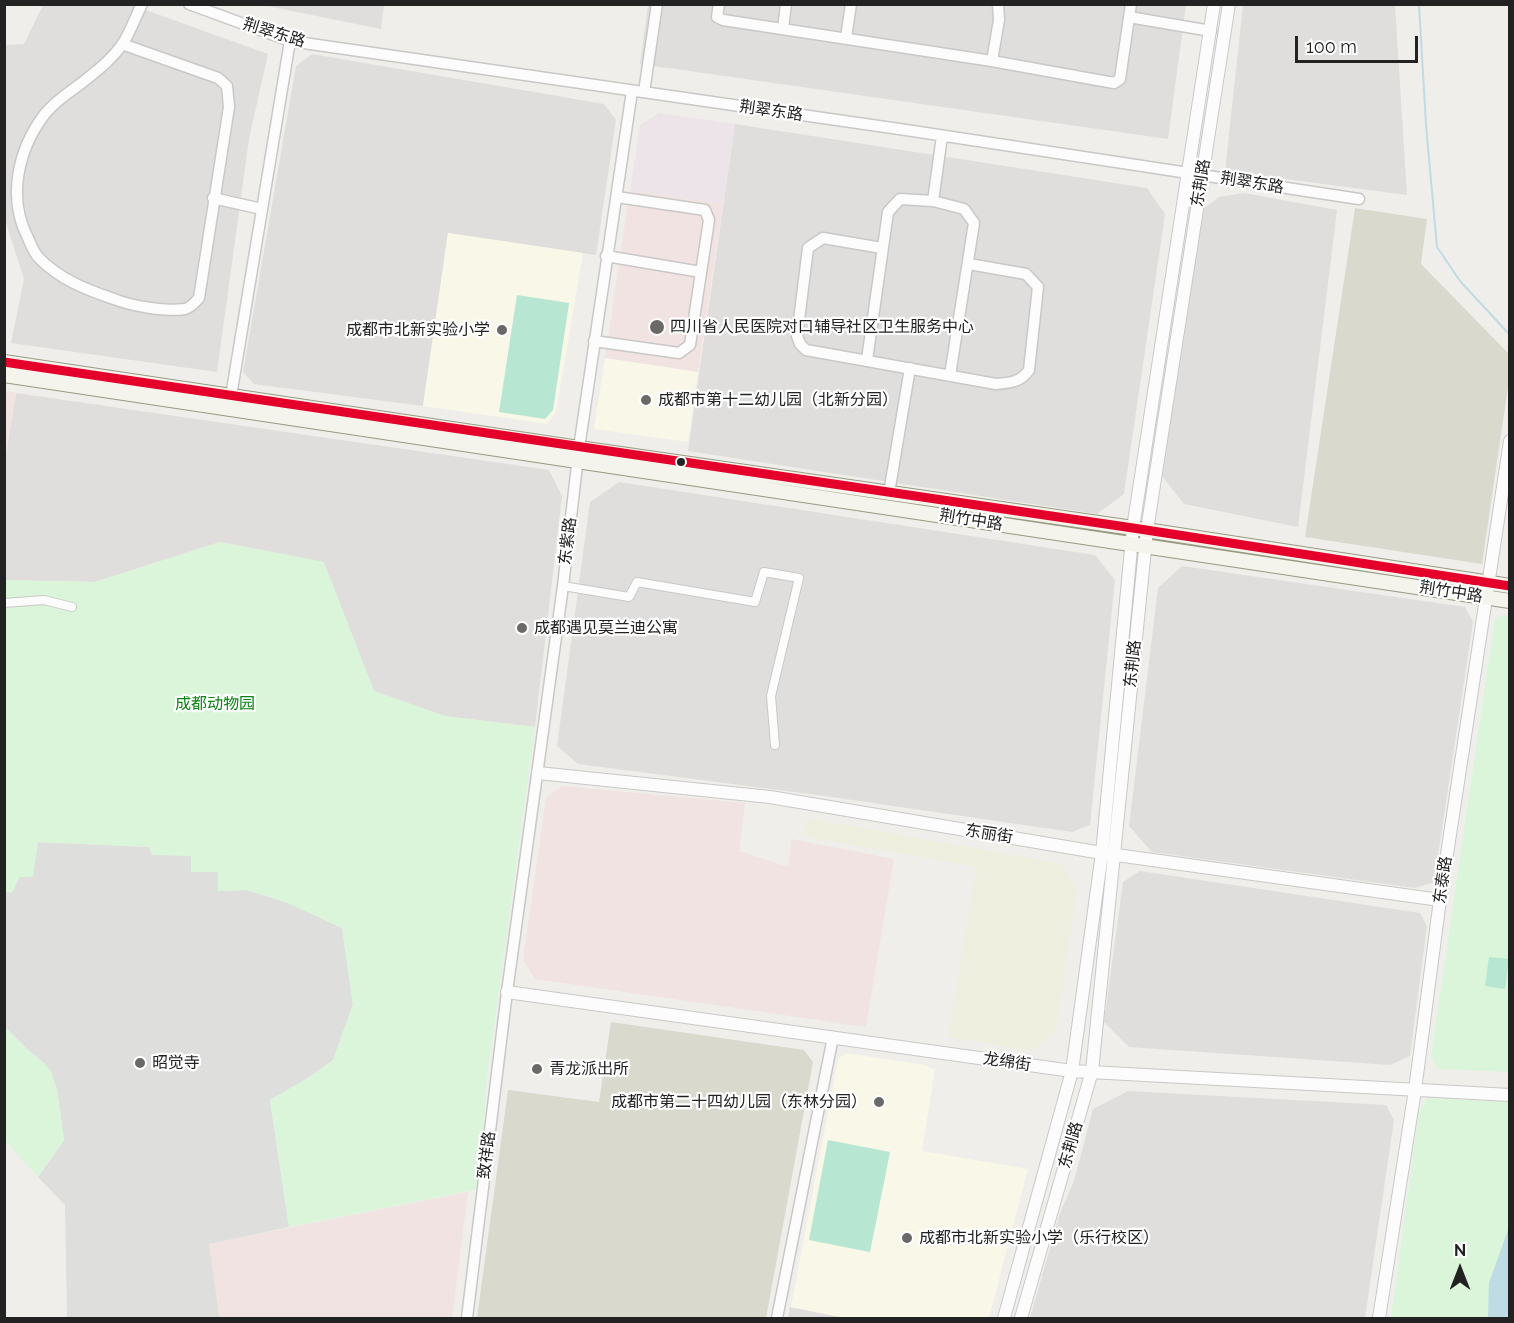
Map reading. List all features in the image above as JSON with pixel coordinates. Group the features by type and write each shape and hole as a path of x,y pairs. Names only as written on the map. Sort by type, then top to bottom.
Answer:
{"main road":[{"name":"荆竹中路","path":"4,362 230,402 579,454 1131,544 1509,601"},
{"name":"荆竹中路","path":"4,375 230,402"},
{"name":"荆竹中路","path":"579,454 1133,528 1509,586"}],"street":[{"path":"122,44 218,78 228,86 229,107 199,297 186,309 164,309 122,303 60,276 37,257 21,226 17,210 15,192 22,158 45,114 101,67 122,44 142,4"},
{"name":"荆翠东路","path":"189,4 290,41 1359,199"},
{"name":"东紫路","path":"507,992 606,256 657,4"},
{"path":"719,4 717,17 723,20 992,61 1114,83 1120,79 1131,4"},
{"path":"783,29 786,4"},
{"path":"846,38 851,4"},
{"path":"992,61 999,20 998,4"},
{"name":"东荆路","path":"1021,1318 1092,1071 1131,544 1214,4"},
{"name":"东荆路","path":"1004,1318 1072,1071 1108,854 1147,530 1229,4"},
{"path":"1129,16 1210,31"},
{"path":"230,402 290,41"},
{"path":"933,201 942,136"},
{"path":"594,341 679,353 690,345 702,272 709,220 705,210 617,197"},
{"path":"213,198 262,209"},
{"path":"867,360 888,212 900,199 933,201 964,209 974,223 950,375"},
{"path":"882,248 823,238 808,248 797,336 800,344 806,350 996,384 1024,378 1029,370 1038,287 1026,274 969,264"},
{"path":"606,256 702,272"},
{"path":"889,494 910,368"},
{"name":"东泰路","path":"1379,1318 1415,1090 1440,900 1509,441"},
{"path":"563,586 629,597 637,582 755,602 764,572 799,578 771,696 775,745"},
{"path":"4,603 44,600 72,607"},
{"name":"东丽街","path":"538,772 770,797 1108,854 1440,900"},
{"name":"龙绵街","path":"507,992 1072,1071 1509,1095"},
{"name":"致祥路","path":"467,1318 507,992"},
{"path":"777,1318 833,1037"}],"shaded area":[{"path":"129,4 268,54 249,139 217,372 11,343 24,279 5,220 4,45 24,44 43,5"},
{"path":"262,5 384,5 381,29"},
{"path":"648,5 1186,5 1168,139 640,64"},
{"path":"1243,5 1395,5 1407,195 1225,171"},
{"path":"312,54 604,104 616,120 596,255 448,233 423,406 254,384 243,372 296,66"},
{"path":"659,113 735,124 723,204 630,190 640,125"},
{"path":"735,124 1147,188 1165,214 1124,494 1097,514 688,451"},
{"path":"630,190 723,204 698,372 605,358"},
{"path":"1244,193 1337,210 1298,527 1184,504 1162,476 1203,209 1219,197"},
{"path":"1355,208 1427,219 1421,264 1509,354 1509,380 1482,564 1305,537"},
{"name":"成都市北新实验小学","path":"448,233 583,253 556,412 547,424 423,406"},
{"name":"成都市第十二幼儿园（北新分园）","path":"605,358 698,372 688,442 594,429"},
{"path":"4,391 16,393 5,460"},
{"path":"16,393 549,470 562,496 535,727 444,716 374,691 323,562 220,542 95,582 5,580 5,460"},
{"path":"619,482 1095,555 1115,580 1090,825 1072,832 825,796 578,764 557,746 590,502"},
{"path":"1182,566 1465,607 1473,622 1434,882 1415,888 1152,852 1129,826 1158,588"},
{"path":"563,786 745,803 739,851 788,867 792,839 894,859 866,1027 535,979 523,960 546,797"},
{"name":"昭觉寺","path":"38,842 150,847 152,855 191,855 219,872 219,891 247,890 288,903 342,928 353,1005 333,1060 270,1100 289,1227 209,1244 219,1314 222,1318 67,1318 65,1205 38,1177 64,1140 57,1090 51,1072 44,1063 5,1027 4,892 12,892"},
{"path":"1140,871 1420,913 1427,926 1410,1056 1390,1065 1129,1047 1104,1022 1123,882"},
{"path":"611,1022 804,1050 813,1062 766,1318 477,1318 508,1090 599,1102"},
{"name":"成都市北新实验小学（乐行校区）","path":"846,1053 925,1065 935,1070 922,1151 1028,1169 989,1318 845,1318 791,1307 838,1059"},
{"path":"1128,1091 1386,1105 1394,1120 1365,1318 1030,1318 1060,1213 1074,1181 1093,1109"},
{"path":"468,1192 452,1318 222,1318 219,1314 208,1244"},
{"path":"790,1307 845,1318 788,1318"}],"green space":[{"path":"517,295 569,303 553,410 545,419 499,412"},
{"name":"成都动物园","path":"220,542 324,562 374,691 444,716 535,727 487,1077 479,1189 289,1227 270,1100 333,1060 353,1004 342,928 288,903 247,890 218,891 218,872 191,872 191,856 152,855 149,847 38,842 33,877 19,877 12,893 5,892 5,580 95,582"},
{"path":"1509,614 1509,1072 1438,1069 1431,1056 1495,618"},
{"path":"807,818 1062,864 1077,889 1056,1032 1031,1051 948,1037 976,867 803,836"},
{"path":"1489,957 1509,959 1505,989 1485,986"},
{"path":"4,1027 44,1063 51,1072 57,1089 64,1140 38,1177 5,1141"},
{"path":"1427,1098 1509,1102 1509,1318 1391,1318 1419,1112"},
{"path":"828,1140 890,1152 870,1252 809,1240"}],"water":[{"path":"1509,1227 1509,1317 1488,1318 1489,1283"}],"waterway":[{"path":"1419,4 1426,125 1437,247 1460,281 1510,335"}],"transit line":[{"path":"4,362 1133,528 1510,586"}],"place":[{"name":"四川省人民医院对口辅导社区卫生服务中心","path":"657,327"},
{"name":"成都市北新实验小学","path":"502,330"},
{"name":"成都市第十二幼儿园（北新分园）","path":"646,400"},
{"name":"成都遇见莫兰迪公寓","path":"522,628"},
{"name":"昭觉寺","path":"140,1063"},
{"name":"青龙派出所","path":"537,1069"},
{"name":"成都市第二十四幼儿园（东林分园）","path":"879,1102"},
{"name":"成都市北新实验小学（乐行校区）","path":"907,1238"}]}
